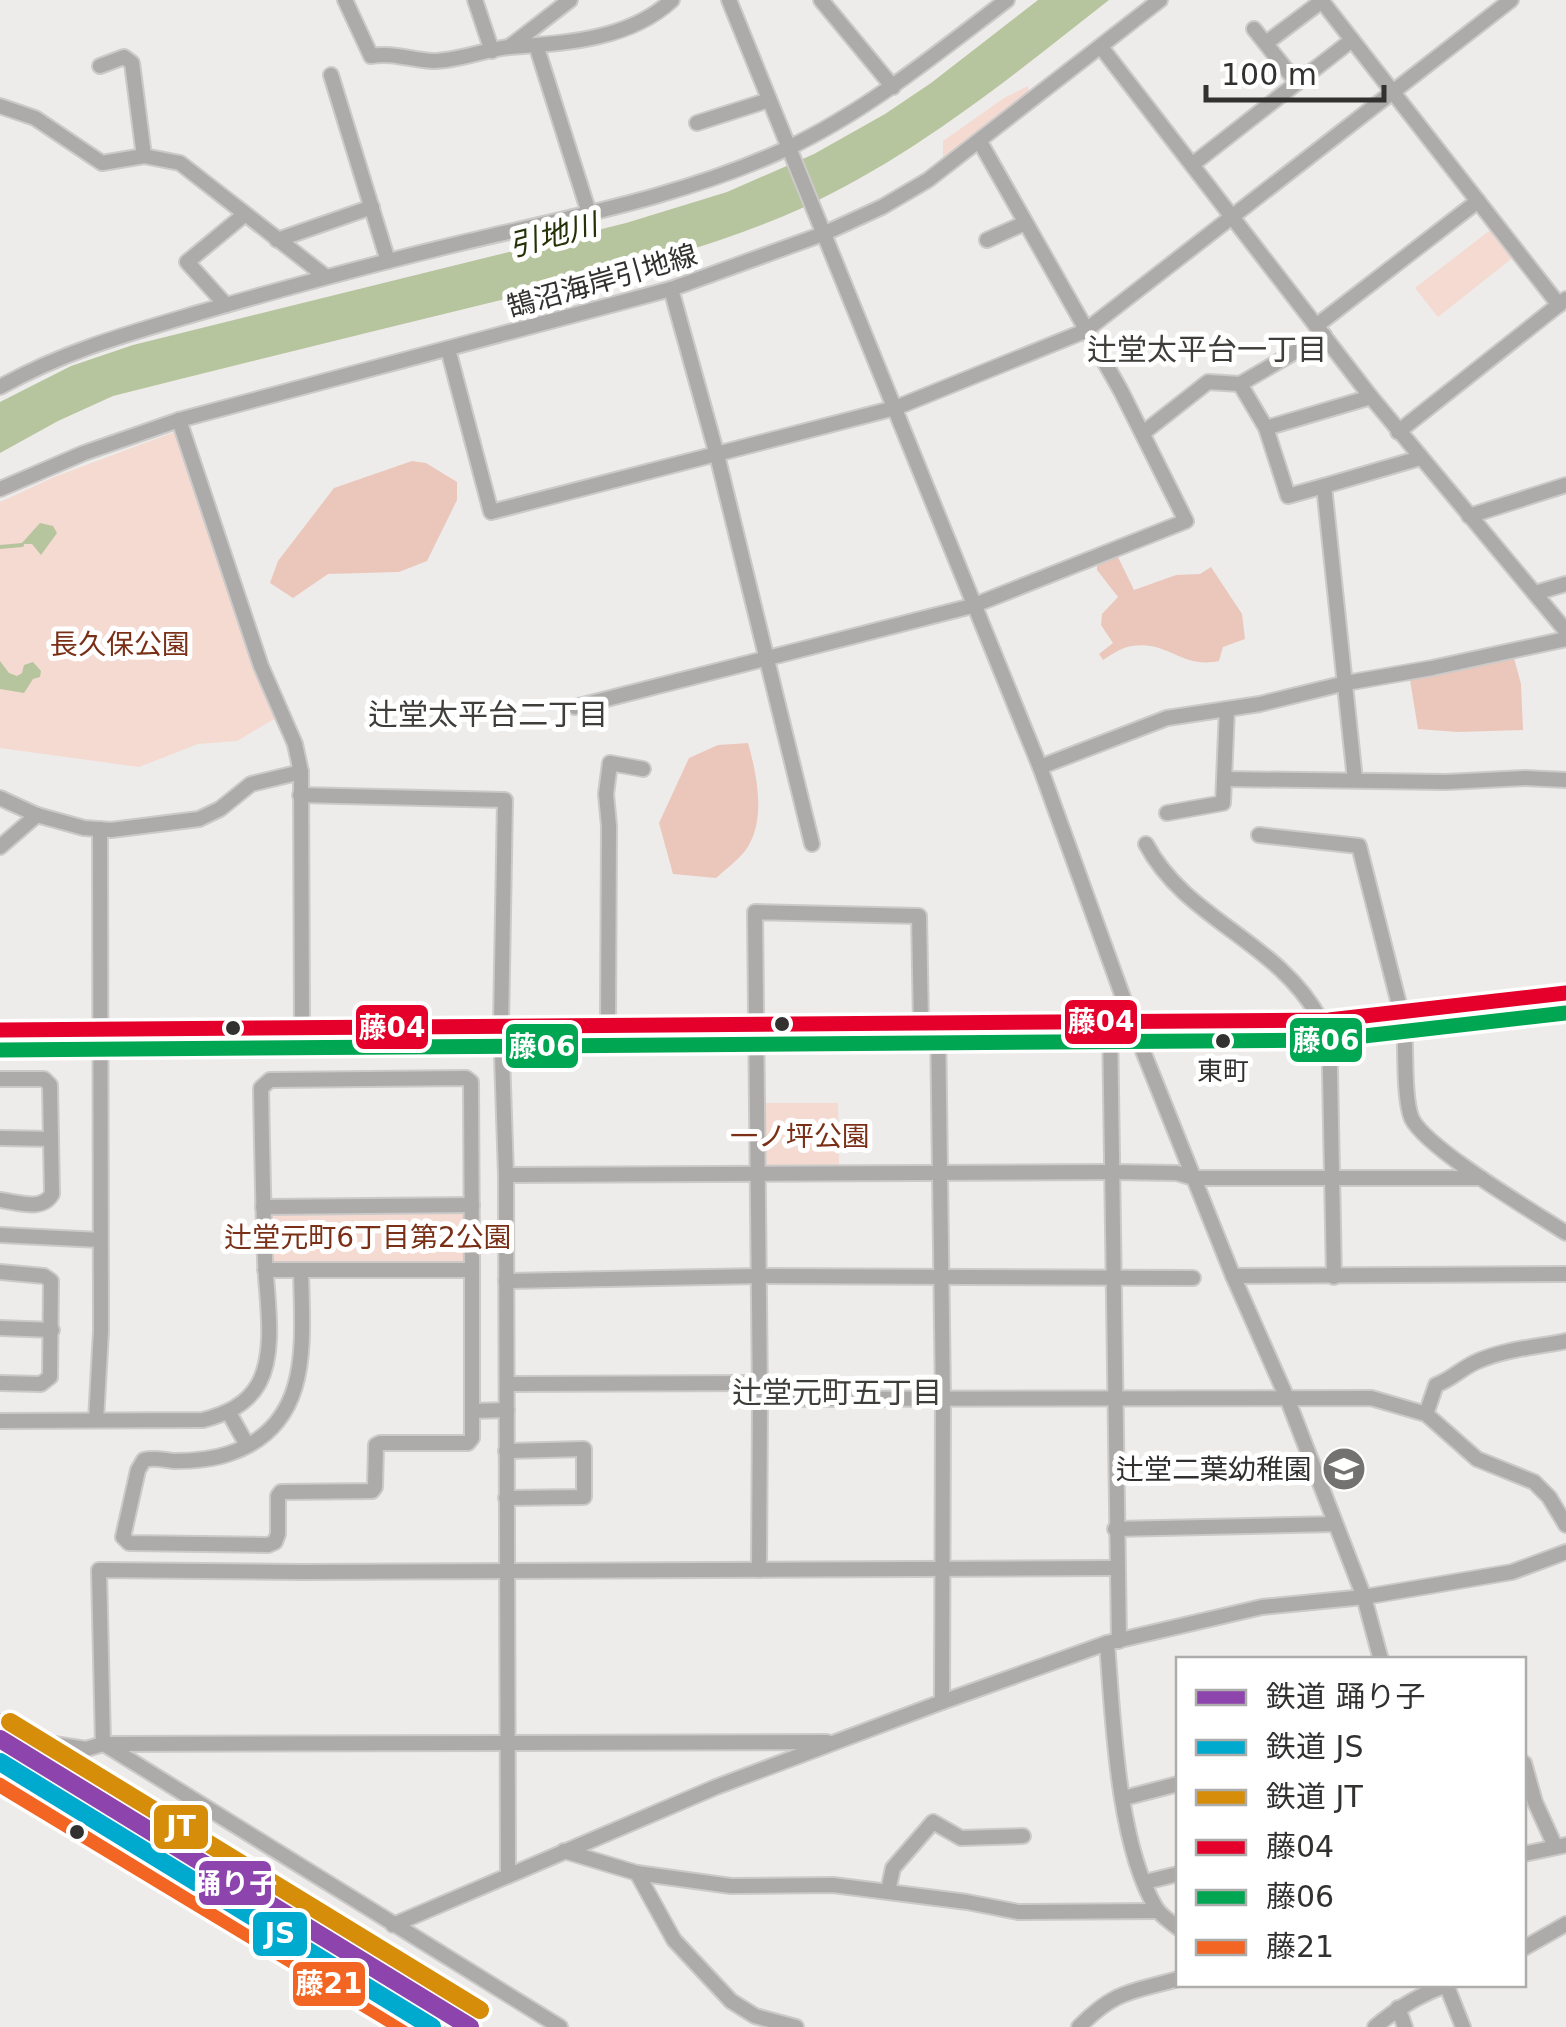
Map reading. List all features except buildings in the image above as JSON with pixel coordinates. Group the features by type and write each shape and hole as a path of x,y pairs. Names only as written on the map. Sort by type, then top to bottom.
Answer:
{"main road":[{"path":"0,1030 1324,1020 1566,993"}],"street":[{"path":"345,0 371,56 387,53 434,61 509,48 537,48 622,30 663,3"},
{"path":"475,0 492,51"},
{"path":"509,48 570,0"},
{"path":"728,0 1040,767 1132,1023 1233,1276 1288,1398 1364,1597 1380,1657"},
{"path":"821,0 893,87"},
{"path":"0,387 81,348 226,305 325,276 589,214 726,172 789,147 893,87 1007,0"},
{"name":"鵠沼海岸引地線","path":"0,489 84,453 179,420 671,290 823,234 901,196 980,142 1160,0"},
{"path":"1266,43 1321,0 1562,302 1398,432"},
{"path":"448,348 491,512 895,408 1085,331 1511,0"},
{"path":"1254,28 1297,83"},
{"path":"1192,164 1352,40"},
{"path":"1040,767 1167,718 1432,668 1566,635 1370,398 1100,46"},
{"path":"537,48 589,214"},
{"path":"100,66 124,56 132,63 144,156"},
{"path":"331,75 388,261"},
{"path":"697,122 769,100"},
{"path":"0,106 35,118 102,163 144,156 180,163 325,276"},
{"path":"574,707 972,606 1186,521 1144,433 980,142"},
{"path":"1144,433 1208,382 1240,384 1320,330 1478,201"},
{"path":"278,240 372,207"},
{"path":"226,305 187,262 244,215"},
{"path":"987,240 1025,223"},
{"path":"671,290 812,844"},
{"path":"1240,384 1266,428 1288,496 1420,458"},
{"path":"1266,428 1370,398"},
{"path":"179,420 261,666 296,744 301,772 302,1026"},
{"path":"1470,516 1566,485"},
{"path":"1324,486 1355,780"},
{"path":"1535,593 1566,584"},
{"path":"1167,813 1223,802 1227,709"},
{"path":"608,1023 606,794 610,763 644,770"},
{"path":"0,798 36,816 100,830 199,819 251,784 301,772"},
{"path":"1225,779 1566,780"},
{"path":"300,794 505,800 501,1026 506,1175 508,1875"},
{"path":"0,847 36,816"},
{"path":"96,1420 100,1331 100,830"},
{"path":"1259,835 1360,846 1403,1012 1410,1116 1421,1131 1480,1178 1566,1233"},
{"path":"1146,844 1173,883 1296,981 1324,1020 1334,1277"},
{"path":"758,1570 755,912 918,916 941,1173 942,1702"},
{"path":"1110,1022 1116,1398 1114,1744 1132,1840 1145,1882 1157,1911 1176,1926"},
{"path":"0,1421 203,1420 229,1414 258,1384 267,1348 261,1088 270,1080 466,1078 472,1082 472,1438 468,1443 380,1443 376,1446 372,1491 281,1492 278,1534 275,1542 268,1545 129,1543 123,1537 138,1470 144,1460 227,1455 264,1434 282,1414 297,1386 302,1353 301,1270"},
{"path":"0,1080 44,1079 50,1085 52,1194 48,1202 40,1205 0,1200"},
{"path":"0,1138 51,1139"},
{"path":"506,1175 1112,1172 1177,1173 1194,1178 1480,1178"},
{"path":"264,1207 472,1205"},
{"path":"0,1235 100,1240"},
{"path":"265,1270 472,1270"},
{"path":"0,1272 44,1276 51,1281 52,1330 50,1377 41,1384 0,1383"},
{"path":"1233,1276 1566,1274"},
{"path":"506,1281 759,1276 1193,1278"},
{"path":"0,1328 52,1330"},
{"path":"1426,1414 1436,1385 1456,1377 1474,1362 1566,1341"},
{"path":"506,1384 760,1383"},
{"path":"760,1399 1371,1398 1426,1414 1477,1458 1534,1482 1550,1496 1566,1525"},
{"path":"472,1411 506,1410"},
{"path":"229,1414 246,1445"},
{"path":"506,1451 584,1449 584,1497 506,1498"},
{"path":"1115,1529 1335,1524"},
{"path":"393,1925 716,1788 1113,1642 1262,1607 1364,1597 1512,1572 1564,1556"},
{"path":"103,1744 99,1570 1115,1568"},
{"path":"0,1722 42,1742 86,1749"},
{"path":"1,1786 62,1766 86,1749 103,1744 838,1742"},
{"path":"103,1744 560,2027"},
{"path":"1526,1770 1535,1802 1560,1846 1526,1854"},
{"path":"1124,1798 1176,1785"},
{"path":"1,1786 401,2027"},
{"path":"888,1891 894,1868 933,1822 961,1838 1023,1836"},
{"path":"563,1851 636,1873 731,1886 833,1885 1018,1912 1157,1911"},
{"path":"636,1873 674,1940 732,2001 756,2016 796,2027"},
{"path":"1145,1882 1176,1874"},
{"path":"1526,1947 1566,1924"},
{"path":"1079,2027 1106,2001 1176,1980"},
{"path":"1375,2027 1398,2008 1440,1987"},
{"path":"1448,1987 1463,2027"},
{"path":"1398,2008 1405,2027"}],"green space":[{"path":"1028,86 1031,101 943,168 943,141"},
{"path":"1493,228 1515,256 1438,317 1415,288"},
{"name":"長久保公園","path":"177,431 244,637 276,718 237,741 198,744 139,767 0,748 0,502 54,477"},
{"name":"一ノ坪公園","path":"761,1103 838,1103 839,1169 762,1169"},
{"name":"辻堂元町6丁目第2公園","path":"472,1205 472,1270 265,1270 263,1207"},
{"path":"172,1807 365,1925 327,1935 159,1829"}],"shaded area":[{"path":"1038,0 1109,0 999,86 923,139 802,208 651,261 113,396 0,453 0,402 71,366 133,345 626,223 727,192 814,154 885,114"},
{"path":"412,461 426,463 457,482 457,500 427,561 399,572 328,574 293,598 270,583 278,561 334,488"},
{"path":"40,523 53,526 57,533 41,555 32,544 21,544"},
{"path":"1117,555 1134,590 1176,575 1200,574 1211,567 1242,614 1245,639 1223,647 1219,661 1194,661 1145,645 1124,648 1103,660 1099,654 1113,643 1101,625 1102,614 1118,597 1097,570 1097,563"},
{"path":"1514,658 1521,684 1523,730 1418,729 1410,680"},
{"path":"0,661 9,673 17,676 24,665 33,662 41,671 40,677 33,679 24,693 0,689"},
{"path":"748,743 758,798 752,839 742,855 716,878 673,874 659,823 689,758 718,745"}],"waterway":[{"path":"0,547 22,545"}],"railway":[{"path":"0,1756 443,2027"}],"rail line":[{"name":"JT","path":"10,1722 480,2010"},
{"name":"踊り子","path":"0,1739 470,2027"},
{"name":"JS","path":"0,1762 432,2027"}],"transit line":[{"name":"藤04","path":"0,1030 1329,1020 1566,993"},
{"name":"藤06","path":"0,1050 1329,1040 1566,1013"},
{"name":"藤21","path":"0,1785 401,2027"}],"place":[{"name":"東町","path":"1223,1041"},
{"name":"辻堂二葉幼稚園","path":"1344,1469"}],"district":[{"name":"辻堂太平台一丁目","path":"1207,349"},
{"name":"辻堂太平台二丁目","path":"488,714"},
{"name":"辻堂元町五丁目","path":"837,1392"}],"water label":[{"name":"引地川","path":"553,235"}]}
